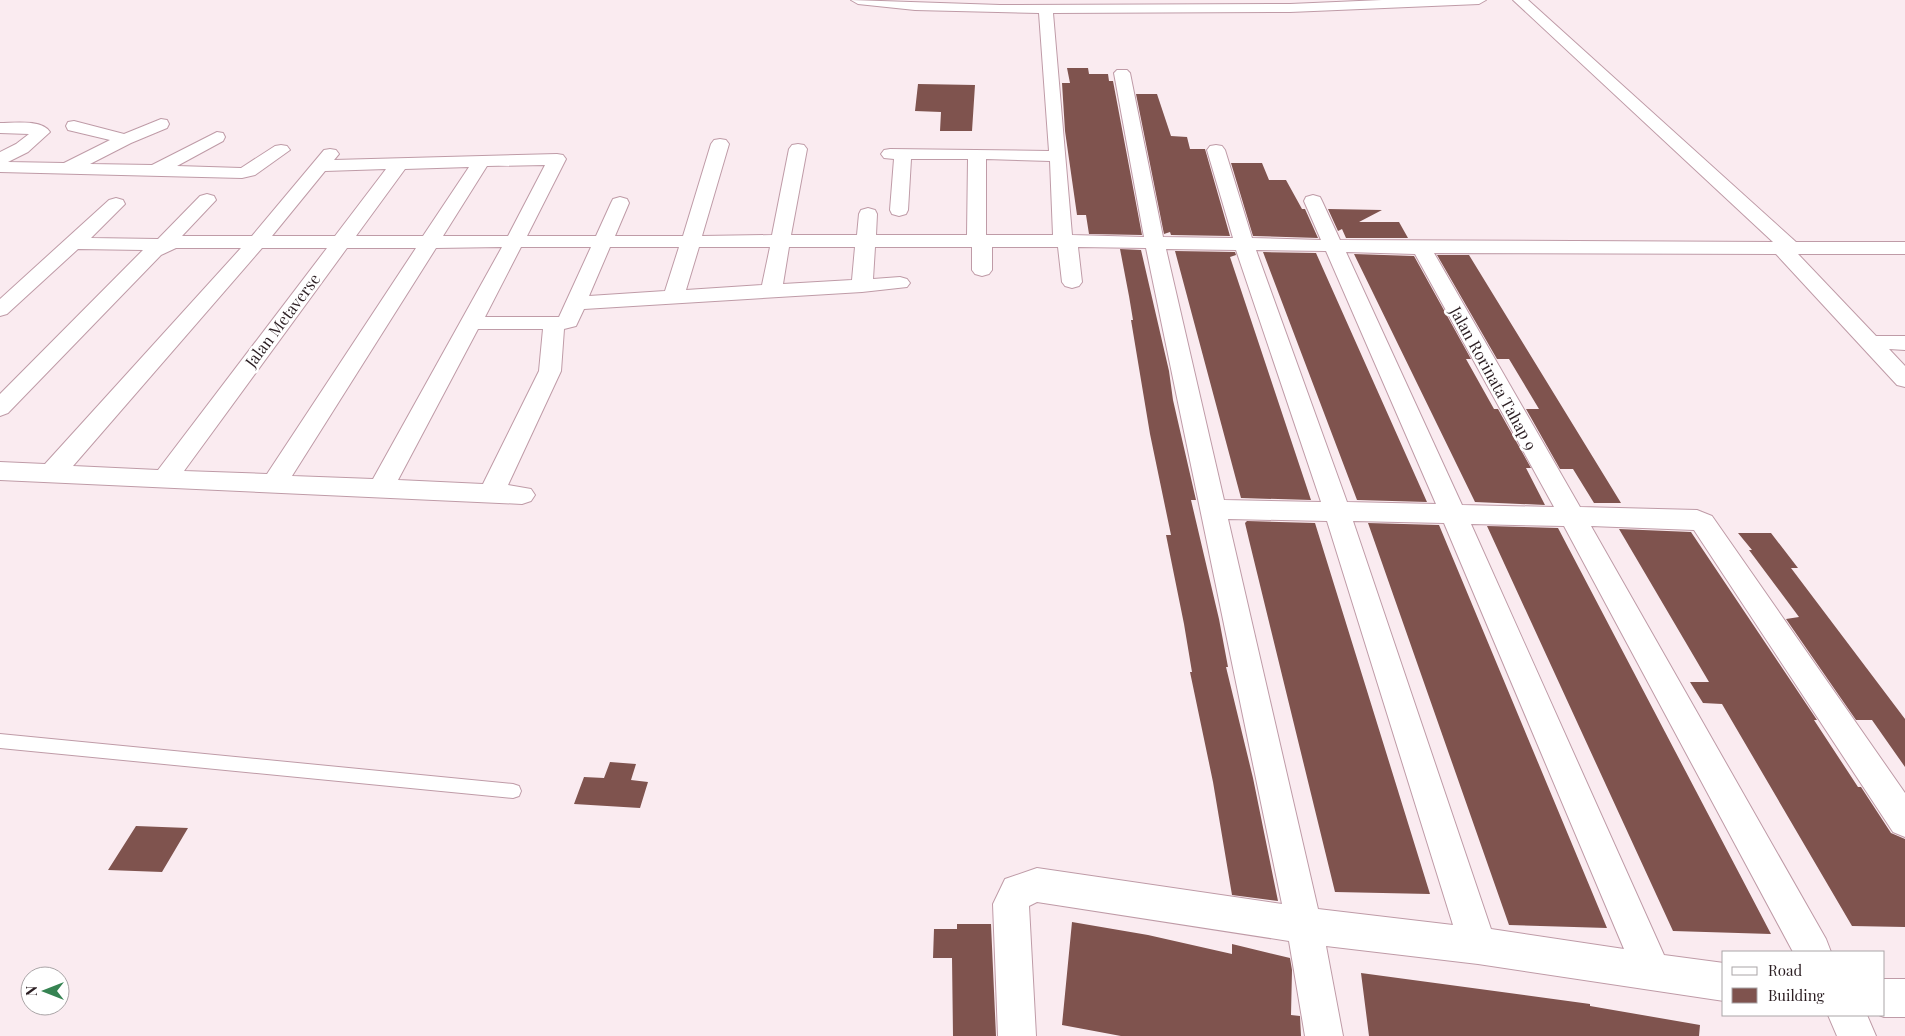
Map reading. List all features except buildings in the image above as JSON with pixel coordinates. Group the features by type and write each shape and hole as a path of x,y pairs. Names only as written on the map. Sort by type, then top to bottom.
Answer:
{"street":[{"path":"858,0 915,6 999,4 1046,9 1479,0"},
{"path":"1520,0 1786,248 1905,380"},
{"path":"1046,9 1065,241 1072,282"},
{"path":"1122,73 1155,243 1304,925 1324,1036"},
{"path":"65,169 125,139 161,124"},
{"path":"74,126 125,139"},
{"path":"0,128 34,129 42,132 22,148 0,159"},
{"path":"155,171 217,137"},
{"path":"674,297 720,144"},
{"path":"0,167 242,173 249,172 281,150"},
{"path":"771,291 798,150"},
{"path":"1216,150 1244,244 1337,511 1478,946"},
{"path":"899,210 897,154 1058,156"},
{"path":"977,154 982,270"},
{"path":"52,473 257,242 325,160 400,163 557,159 558,161 381,488"},
{"path":"274,483 482,160"},
{"name":"Jalan Metaverse","path":"165,478 400,163"},
{"path":"0,408 154,251 163,245 207,200"},
{"path":"1313,201 1331,245 1453,513 1653,972"},
{"path":"470,323 554,323 568,321 620,203"},
{"path":"0,310 116,204"},
{"path":"862,286 868,214"},
{"path":"73,243 163,245 172,242 781,240 1065,241 1413,247 1905,248"},
{"name":"Jalan Rorinata Tahap 9","path":"1413,247 1423,251 1812,951"},
{"path":"578,302 900,283"},
{"path":"490,494 550,371 554,323"},
{"path":"1870,342 1905,343"},
{"path":"0,470 522,495"},
{"path":"1212,509 1691,518 1702,523 1905,821"},
{"path":"1017,1036 1011,904 1018,891 1037,885 1304,925 1478,946 1722,982"},
{"path":"1885,998 1905,998"},
{"path":"1847,1016 1857,1036"}],"lane":[{"path":"0,741 513,791"}]}
